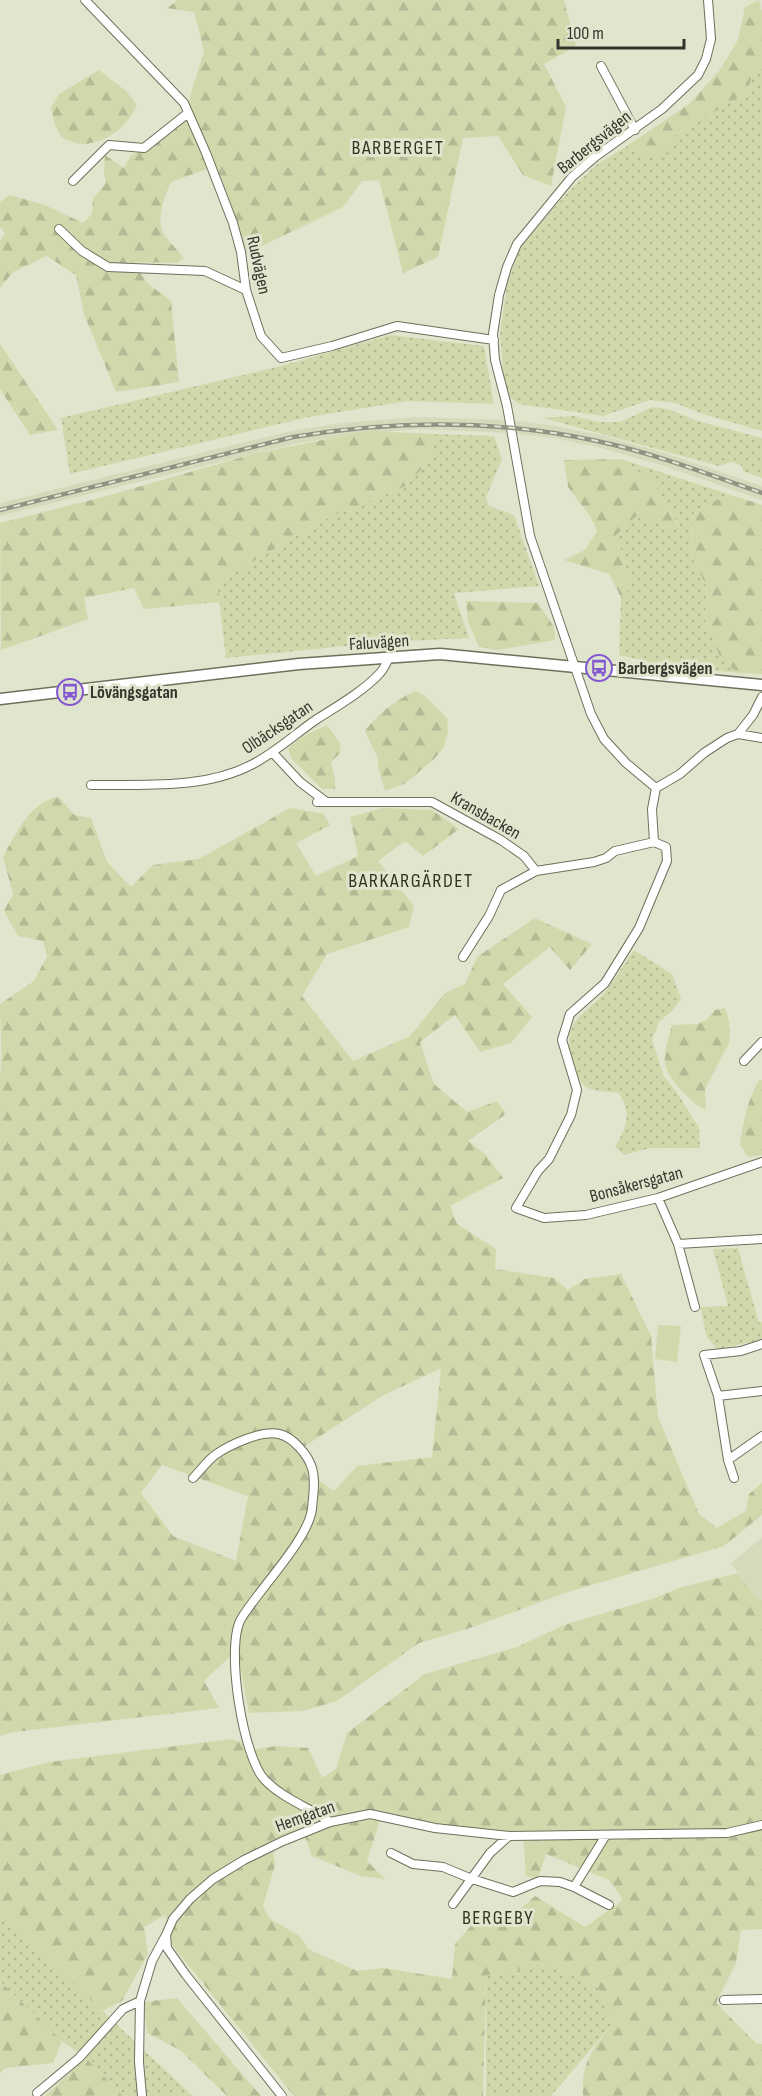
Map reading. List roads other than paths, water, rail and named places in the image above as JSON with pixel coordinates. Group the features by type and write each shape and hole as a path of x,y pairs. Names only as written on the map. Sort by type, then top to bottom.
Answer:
{"street":[{"name":"Rudvägen","path":"85,0 184,103 233,223 241,252 246,290 261,336 281,358 332,346 397,326 494,340"},
{"name":"Barbergsvägen","path":"656,788 626,763 604,739 591,714 530,536 507,406 495,360 494,340 499,295 517,244 572,177 595,157 662,109 698,75 706,59 711,39 708,0"},
{"path":"601,66 635,130"},
{"path":"73,181 109,145 144,148 188,113"},
{"path":"59,229 82,251 108,267 205,271 246,290"},
{"name":"Faluvägen","path":"0,699 299,664 440,654 762,685"},
{"name":"Olbäcksgatan","path":"91,785 184,783 218,778 251,765 273,753 306,726 380,674 389,658"},
{"path":"738,734 753,715 762,697"},
{"path":"463,957 489,916 501,891 536,871 594,862 606,858 615,851 654,842 652,809 656,788 680,774 704,753 727,738 738,734 762,738"},
{"name":"Kransbacken","path":"273,753 322,802 432,802 501,840 524,856 536,871"},
{"name":"Bonsåkersgatan","path":"654,842 666,847 667,861 639,928 605,983 570,1014 562,1040 577,1090 571,1115 549,1160 538,1171 516,1208 544,1218 586,1215 658,1198 762,1162"},
{"path":"744,1061 762,1042"},
{"path":"658,1198 678,1244 695,1307"},
{"path":"678,1244 762,1239"},
{"path":"734,1478 728,1460 718,1396 704,1355 741,1351 762,1344"},
{"path":"718,1396 762,1391"},
{"path":"193,1478 216,1455 252,1436 279,1434 304,1450 312,1467 315,1484 311,1513 294,1548 267,1580 239,1621 234,1662 247,1745 263,1779 284,1797 312,1809 330,1822"},
{"path":"728,1460 762,1437"},
{"name":"Hemgatan","path":"142,2096 140,2001 152,1961 173,1919 190,1899 213,1879 283,1840 330,1822 369,1814 435,1828 509,1836 727,1833 762,1825"},
{"path":"574,1887 606,1835"},
{"path":"453,1904 490,1853 509,1836"},
{"path":"391,1853 413,1864 443,1867 513,1892 540,1881 560,1882 609,1905"},
{"path":"166,1935 167,1948 186,1975 282,2096"},
{"path":"724,2000 762,1999"},
{"path":"37,2093 79,2058 123,2009 140,2001"}],"railway":[{"path":"0,510 293,437 369,427 445,424 521,429 597,441 660,458 762,493"}],"place":[{"name":"Barbergsvägen","path":"599,668"},
{"name":"Lövängsgatan","path":"70,692"}],"district":[{"name":"BARBERGET","path":"398,147"},
{"name":"BARKARGÄRDET","path":"411,880"},
{"name":"BERGEBY","path":"498,1917"}]}
